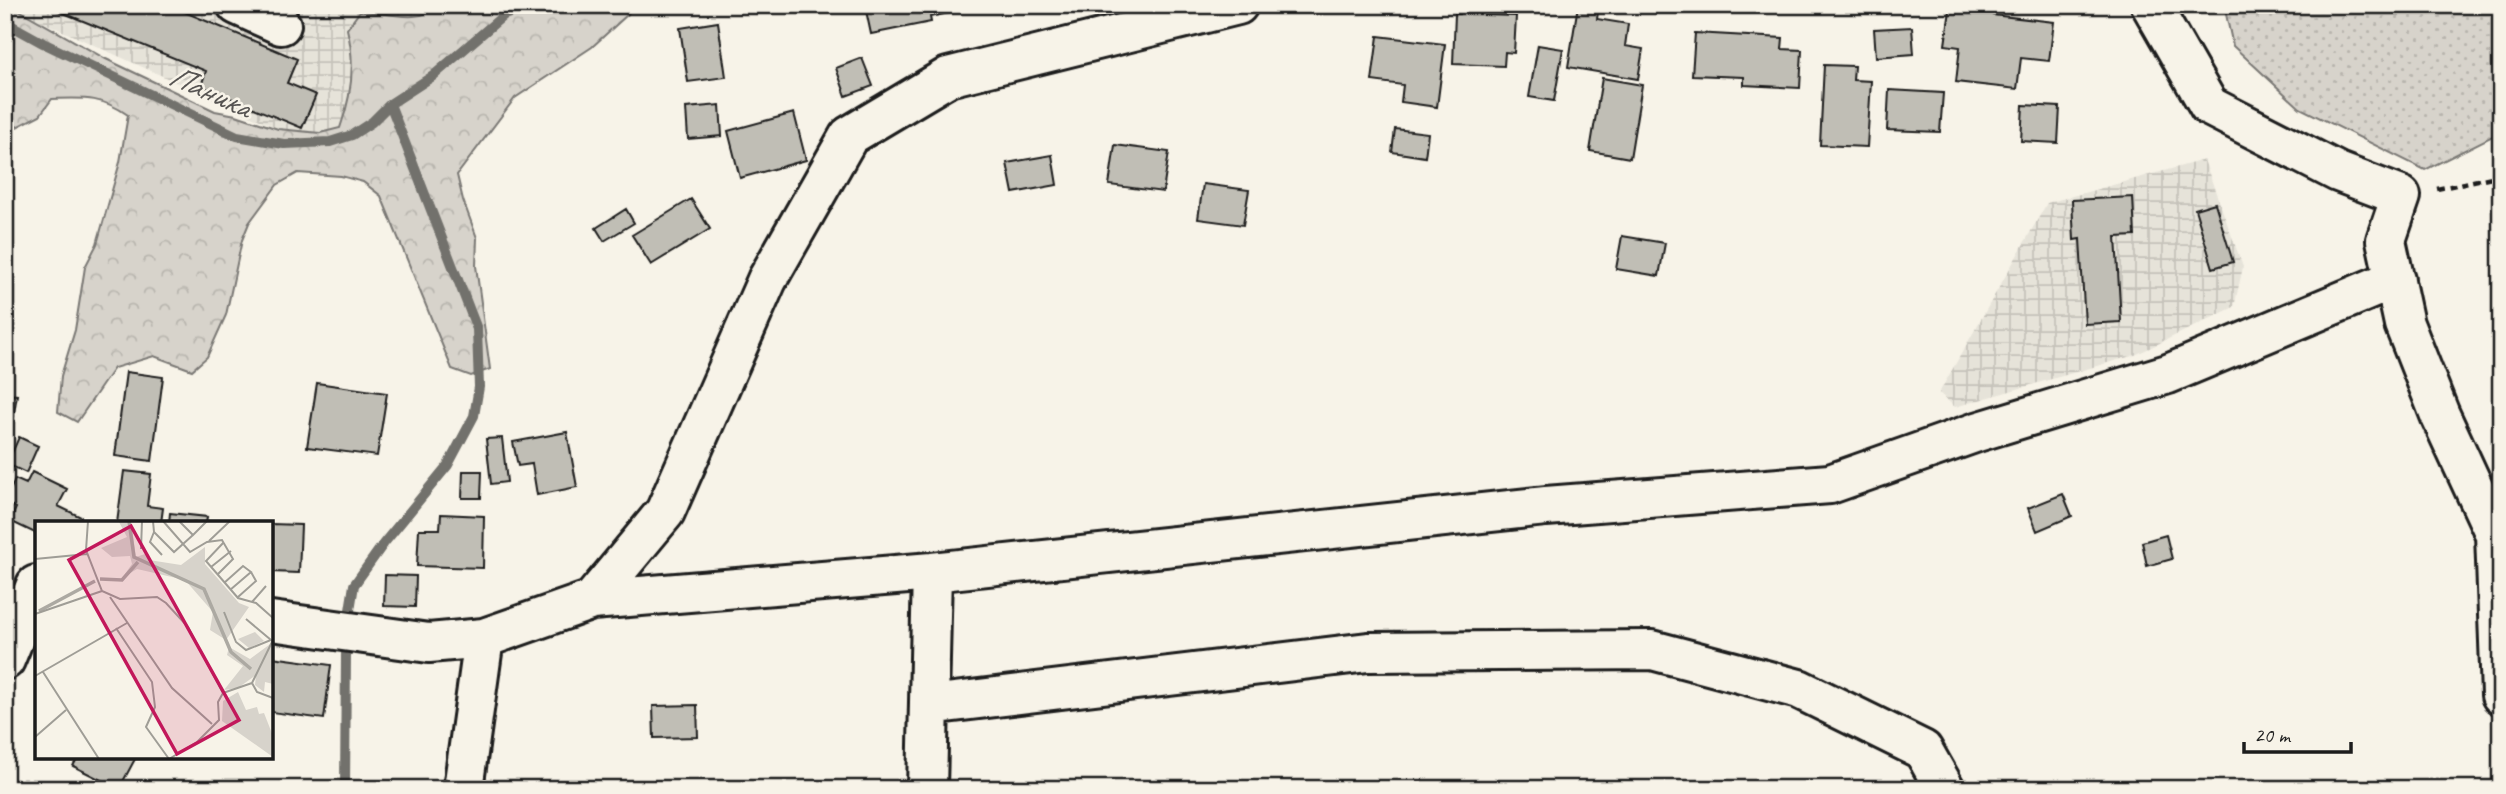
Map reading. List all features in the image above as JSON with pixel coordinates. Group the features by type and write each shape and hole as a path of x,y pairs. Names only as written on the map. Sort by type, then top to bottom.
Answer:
{"street":[{"path":"237,5 281,25"},
{"path":"592,600 665,512 767,280 849,136 948,77 1238,5"},
{"path":"2151,5 2209,106 2337,172 2401,196 2386,240 2409,335 2441,415 2495,534 2501,695"},
{"path":"273,621 429,643 484,638 592,600 932,572 1546,506 1830,484 1977,432 2168,374 2395,279"},
{"path":"927,789 932,572"},
{"path":"5,578 35,585"},
{"path":"5,660 35,590"},
{"path":"463,789 484,638"},
{"path":"929,705 1368,653 1652,650 1799,689 1923,750 1945,789"}],"path":[{"path":"2401,196 2501,175"}],"shaded area":[{"path":"5,5 422,5 340,156"},
{"path":"2204,160 2243,267 2234,307 2135,355 1955,407 1939,393 2047,203"}],"green space":[{"path":"5,5 10,5 106,59 215,111 278,129 320,133 340,128 344,116 352,67 347,29 360,11 412,16 422,15 440,5 633,5 628,14 592,47 515,98 457,175 477,238 476,266 490,369 471,376 452,369 381,196 363,182 341,176 298,173 277,185 249,223 242,240 226,315 207,357 192,370 154,356 114,368 77,422 58,412 61,376 75,330 85,267 97,244 120,162 128,115 101,101 52,99 40,115 5,133"},
{"path":"2224,5 2501,5 2501,132 2425,170 2300,108 2233,46"}],"building":[{"path":"44,5 168,5 297,59 287,83 316,95 302,128 201,86 206,71"},
{"path":"952,5 954,12 930,17 931,22 871,34 865,6"},
{"path":"1460,5 1484,5 1484,15 1516,16 1514,53 1505,52 1504,66 1453,64 1455,14 1460,14"},
{"path":"1578,5 1599,5 1597,19 1628,24 1625,46 1643,49 1638,79 1568,67"},
{"path":"1961,5 1994,6 1993,15 2054,22 2049,61 2021,58 2017,89 1956,82 1960,47 1945,45 1950,10 1960,11"},
{"path":"718,22 726,77 688,82 680,28"},
{"path":"1912,27 1914,54 1876,57 1874,29"},
{"path":"1695,33 1783,38 1782,49 1802,50 1800,88 1744,85 1744,77 1692,75"},
{"path":"1378,36 1445,44 1437,107 1401,102 1403,85 1372,81"},
{"path":"1538,45 1563,49 1554,101 1529,97"},
{"path":"862,58 873,86 846,96 836,68"},
{"path":"1824,65 1854,66 1853,80 1871,81 1867,147 1820,145"},
{"path":"1602,78 1642,85 1630,158 1590,151"},
{"path":"1889,90 1943,93 1940,132 1887,130"},
{"path":"720,105 722,136 688,139 686,108"},
{"path":"2023,105 2060,107 2058,143 2021,141"},
{"path":"794,113 806,160 740,178 728,131"},
{"path":"1395,129 1428,133 1425,157 1392,152"},
{"path":"1115,145 1169,152 1163,192 1109,185"},
{"path":"1052,155 1057,185 1013,193 1007,163"},
{"path":"1203,184 1249,190 1243,225 1198,219"},
{"path":"2133,197 2135,236 2116,237 2121,322 2085,324 2080,239 2074,240 2072,200"},
{"path":"691,199 710,229 651,265 632,235"},
{"path":"2215,203 2233,262 2213,268 2195,209"},
{"path":"626,209 634,223 604,241 596,228"},
{"path":"1622,236 1665,243 1659,276 1616,269"},
{"path":"126,372 163,377 152,461 115,456"},
{"path":"317,383 387,393 377,456 307,447"},
{"path":"5,394 17,395 12,424 5,423"},
{"path":"567,432 577,487 537,495 532,464 518,466 513,442"},
{"path":"19,437 38,446 26,473 7,464"},
{"path":"502,438 507,482 491,484 486,439"},
{"path":"124,471 151,474 147,506 163,508 161,521 117,521"},
{"path":"463,471 482,471 481,498 462,498"},
{"path":"32,472 67,489 58,506 81,517 80,521 35,521 35,533 10,521 16,508 5,502 15,479 26,484"},
{"path":"2063,494 2072,516 2037,531 2028,508"},
{"path":"170,513 207,517 206,521 169,521"},
{"path":"441,514 484,516 483,568 417,566 419,529 440,529"},
{"path":"273,524 301,525 299,573 273,572"},
{"path":"2166,535 2172,559 2147,566 2142,542"},
{"path":"385,575 416,576 415,607 384,606"},
{"path":"273,657 331,665 324,719 273,712"},
{"path":"697,705 698,737 654,738 653,706"},
{"path":"77,759 135,759 119,789 73,766"}],"waterway":[{"name":"Паника","path":"5,22 237,136 284,144 330,142 352,135 372,122 390,104 433,76 504,15 533,5"},
{"path":"350,610 354,585 384,543 448,465 474,416 479,387 477,329 390,104"},
{"path":"345,789 346,652"}]}
